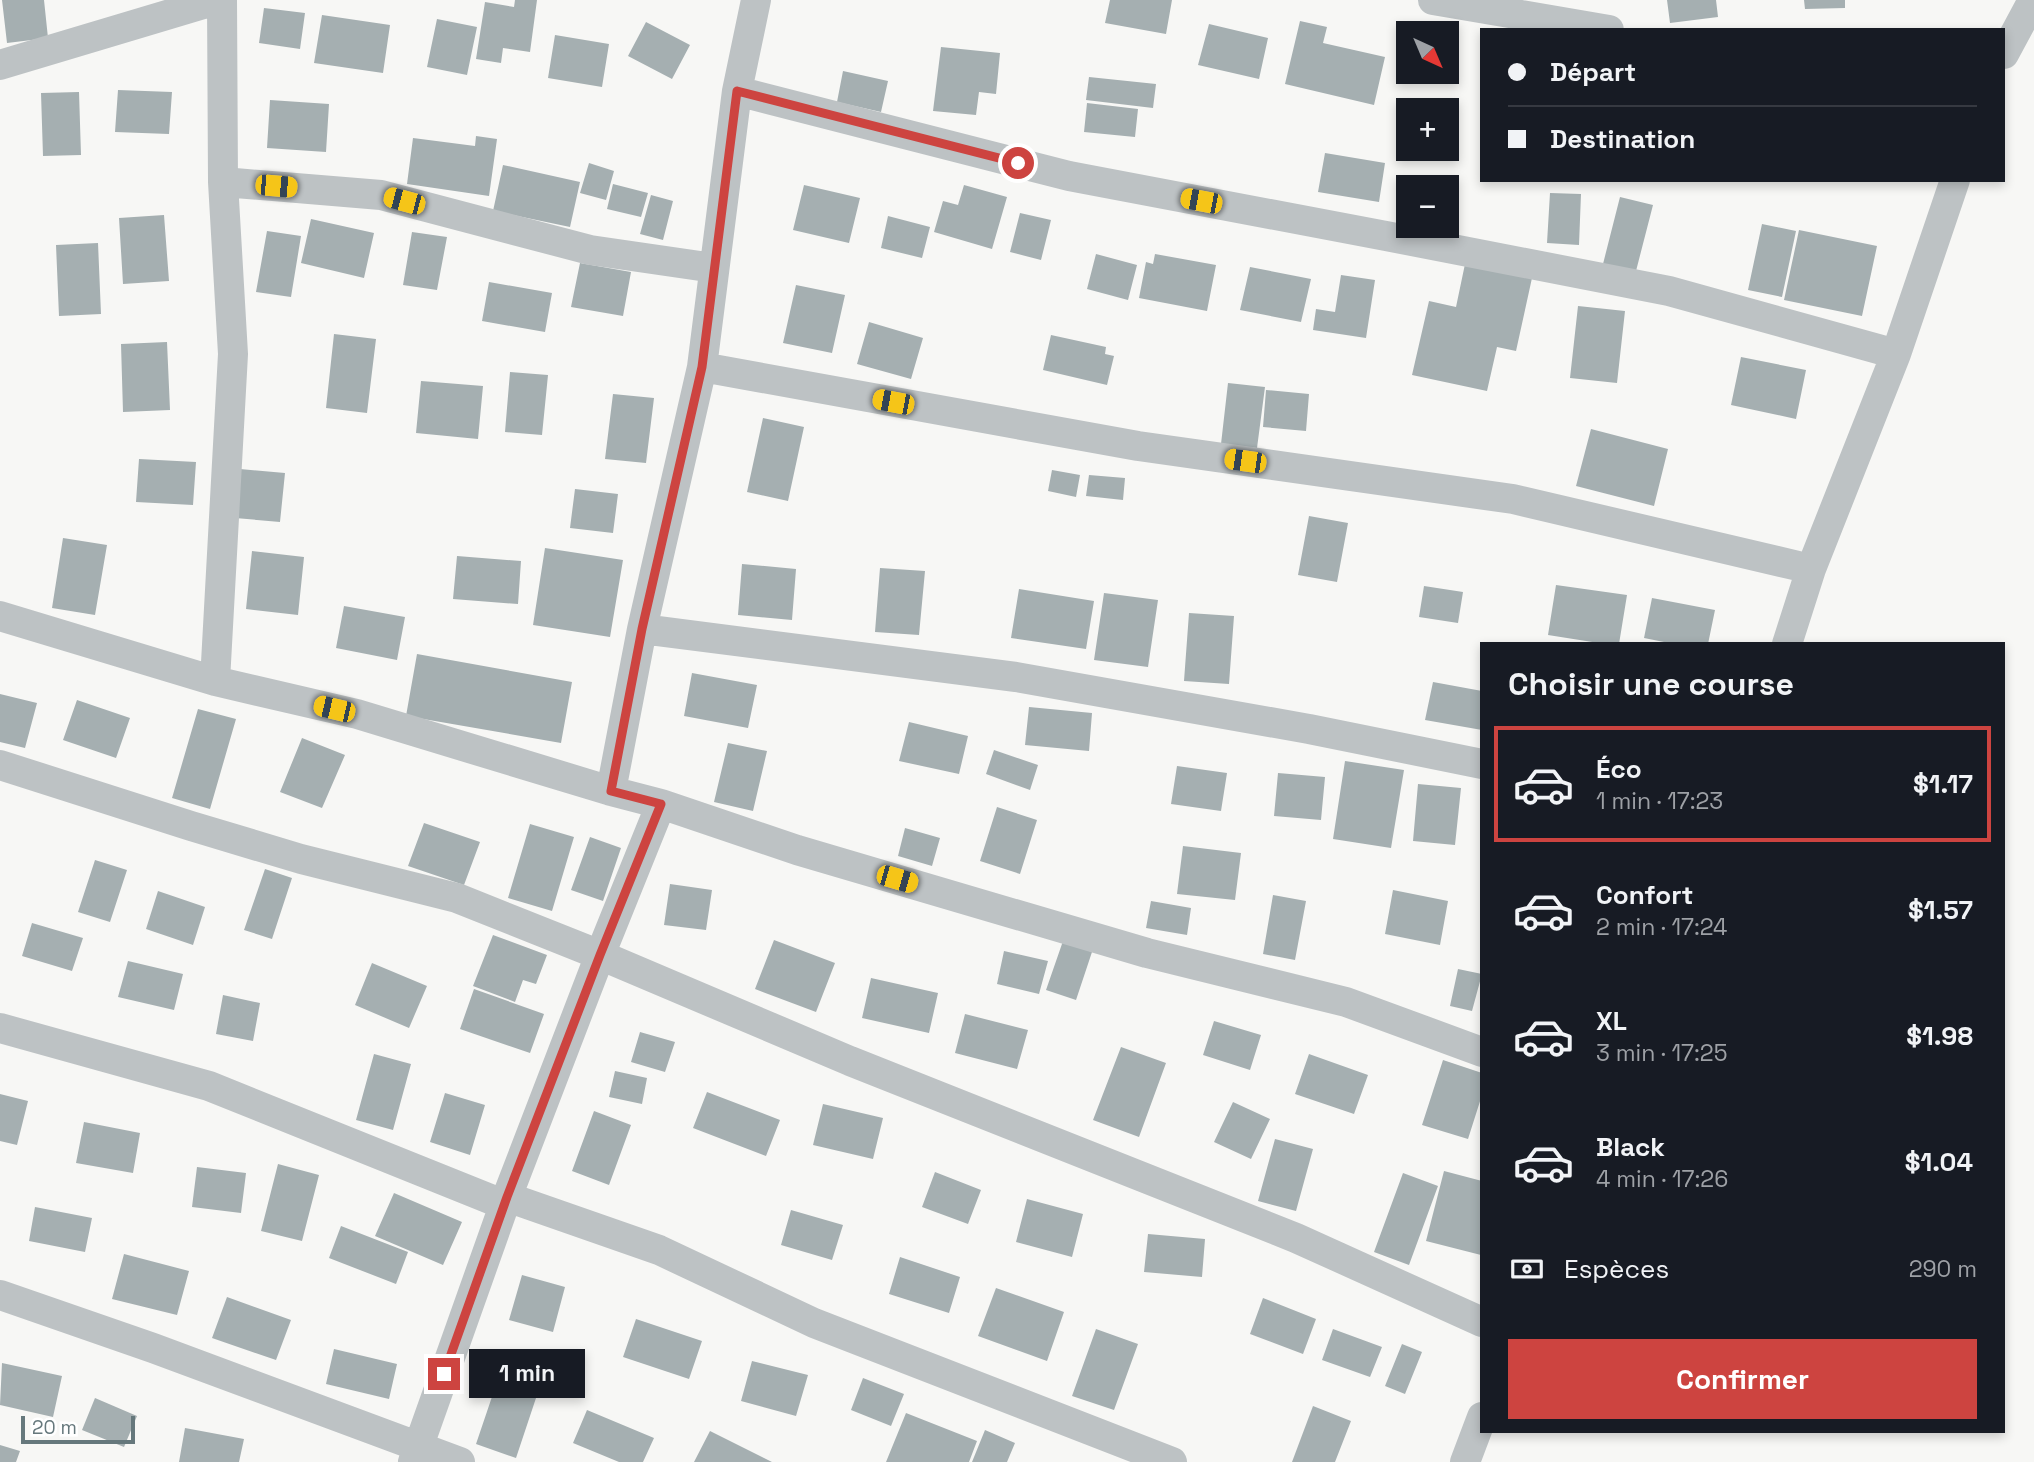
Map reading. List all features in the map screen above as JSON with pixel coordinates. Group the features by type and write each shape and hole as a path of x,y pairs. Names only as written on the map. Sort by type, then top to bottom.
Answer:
{"street":[{"path":"0,65 219,0 223,182 233,354 215,681"},
{"path":"611,791 642,629 702,367 737,91 756,0"},
{"path":"1433,0 1597,28"},
{"path":"2005,52 2033,0"},
{"path":"737,91 1069,176 1668,291 1896,355"},
{"path":"223,182 381,195 590,250 714,268"},
{"path":"1788,642 1811,569 1896,355 1954,182"},
{"path":"702,367 1138,446 1513,499 1811,569"},
{"path":"0,615 215,681 357,714 1147,953 1346,1002 1480,1051"},
{"path":"642,629 1016,677 1309,729 1480,764"},
{"path":"0,765 302,859 457,898 863,1066 1296,1238 1480,1321"},
{"path":"415,1455 506,1201 661,804"},
{"path":"0,1028 209,1086 506,1201 659,1250 814,1323 1172,1462"},
{"path":"0,1294 153,1348 415,1455 460,1462"},
{"path":"1465,1462 1480,1422"}],"building":[{"path":"2,0 44,0 48,38 7,43"},
{"path":"515,0 537,0 530,52 503,48 501,63 476,59 485,2 514,7"},
{"path":"1110,0 1172,0 1166,34 1105,23"},
{"path":"1667,0 1716,0 1718,17 1670,23"},
{"path":"1804,0 1845,0 1845,8 1805,9"},
{"path":"264,8 305,13 300,49 259,43"},
{"path":"322,15 390,25 383,73 314,63"},
{"path":"437,19 477,27 467,75 427,67"},
{"path":"1300,21 1327,27 1323,43 1385,57 1374,105 1285,84"},
{"path":"646,22 690,45 672,79 628,56"},
{"path":"1209,24 1268,38 1259,79 1198,65"},
{"path":"555,35 609,44 602,87 548,78"},
{"path":"941,47 1000,53 996,94 979,92 976,115 933,111"},
{"path":"843,71 888,81 881,112 837,102"},
{"path":"1089,77 1156,84 1153,108 1086,100"},
{"path":"118,90 172,92 169,134 115,132"},
{"path":"79,92 81,155 43,156 41,93"},
{"path":"270,100 329,104 326,152 267,148"},
{"path":"1087,103 1138,109 1135,137 1084,132"},
{"path":"476,136 497,139 489,196 407,184 413,138 475,146"},
{"path":"1325,153 1385,163 1379,202 1318,192"},
{"path":"589,163 614,171 606,200 580,193"},
{"path":"503,165 580,182 570,227 493,211"},
{"path":"613,184 648,193 641,217 607,209"},
{"path":"804,185 860,198 849,243 793,230"},
{"path":"964,185 1007,197 992,249 934,232 943,201 958,205"},
{"path":"1550,193 1581,194 1579,245 1547,243"},
{"path":"651,195 673,201 663,240 640,234"},
{"path":"1620,197 1653,205 1636,271 1603,264"},
{"path":"1020,213 1051,220 1041,260 1010,252"},
{"path":"164,215 169,281 123,284 119,218"},
{"path":"888,216 930,227 922,258 881,248"},
{"path":"311,219 374,233 364,278 301,263"},
{"path":"1762,224 1796,231 1782,297 1748,290"},
{"path":"1799,230 1877,246 1862,316 1784,300"},
{"path":"267,231 301,236 291,297 256,292"},
{"path":"412,232 447,237 437,290 403,285"},
{"path":"98,243 101,314 59,316 56,245"},
{"path":"1096,254 1137,265 1128,300 1087,289"},
{"path":"1155,254 1216,265 1207,311 1139,298 1146,262 1153,264"},
{"path":"580,263 631,272 623,316 571,307"},
{"path":"1465,264 1532,278 1516,351 1497,347 1487,391 1412,375 1429,301 1456,307"},
{"path":"1250,267 1311,279 1301,322 1240,310"},
{"path":"1341,275 1375,280 1366,338 1313,330 1316,309 1335,312"},
{"path":"489,282 552,293 545,332 482,321"},
{"path":"796,285 845,295 832,353 783,343"},
{"path":"1578,306 1625,311 1617,383 1570,378"},
{"path":"869,322 923,338 911,379 857,364"},
{"path":"334,334 376,339 367,413 326,408"},
{"path":"1051,335 1106,347 1105,354 1114,356 1107,385 1043,370"},
{"path":"167,342 170,410 123,412 121,344"},
{"path":"1741,357 1806,370 1796,419 1731,405"},
{"path":"510,372 548,375 542,435 505,432"},
{"path":"421,381 483,386 478,439 416,433"},
{"path":"1228,383 1265,387 1257,448 1221,444"},
{"path":"1266,390 1309,394 1306,431 1263,427"},
{"path":"613,394 654,398 646,463 605,459"},
{"path":"763,418 804,427 788,501 747,492"},
{"path":"1591,429 1668,449 1654,506 1576,486"},
{"path":"139,459 196,462 193,505 136,502"},
{"path":"240,469 285,473 280,522 235,518"},
{"path":"1052,470 1080,475 1076,497 1048,491"},
{"path":"1089,475 1125,478 1123,500 1086,496"},
{"path":"575,489 618,494 613,533 570,528"},
{"path":"1309,516 1348,523 1337,582 1298,575"},
{"path":"63,538 107,545 95,615 52,608"},
{"path":"545,548 623,560 610,637 533,625"},
{"path":"252,551 304,557 298,615 246,609"},
{"path":"457,556 521,561 518,604 453,599"},
{"path":"742,564 796,569 792,620 738,615"},
{"path":"880,568 925,571 919,635 875,632"},
{"path":"1556,585 1627,595 1619,642 1592,642 1548,635"},
{"path":"1424,586 1463,592 1458,623 1419,617"},
{"path":"1019,589 1094,601 1086,649 1011,638"},
{"path":"1104,593 1158,600 1148,667 1094,660"},
{"path":"1652,598 1715,610 1708,642 1664,642 1644,638"},
{"path":"344,606 405,617 397,660 336,648"},
{"path":"1189,613 1234,616 1229,684 1184,681"},
{"path":"417,654 572,682 561,743 406,716"},
{"path":"692,673 757,685 748,728 684,716"},
{"path":"1433,682 1480,691 1480,730 1425,720"},
{"path":"0,694 37,703 25,748 0,742"},
{"path":"77,700 130,718 116,758 63,740"},
{"path":"1029,707 1092,713 1089,751 1025,745"},
{"path":"198,709 236,719 210,809 172,798"},
{"path":"909,722 968,736 959,774 899,761"},
{"path":"302,738 345,755 322,808 280,792"},
{"path":"728,743 767,751 753,811 714,802"},
{"path":"994,750 1038,765 1030,790 986,774"},
{"path":"1345,761 1404,770 1391,848 1333,839"},
{"path":"1177,766 1227,773 1221,811 1171,804"},
{"path":"1278,773 1325,777 1321,820 1274,816"},
{"path":"1418,784 1461,788 1455,845 1413,841"},
{"path":"997,807 1037,820 1020,874 980,861"},
{"path":"424,823 480,842 464,885 408,866"},
{"path":"530,824 574,837 552,911 508,898"},
{"path":"905,828 940,838 932,866 898,856"},
{"path":"590,837 621,848 603,901 571,890"},
{"path":"1183,846 1241,853 1235,900 1177,894"},
{"path":"95,860 127,870 110,922 78,912"},
{"path":"265,869 292,878 272,939 244,930"},
{"path":"670,884 712,890 706,930 664,925"},
{"path":"1393,890 1448,901 1440,945 1385,934"},
{"path":"158,891 205,907 193,945 146,929"},
{"path":"1273,895 1306,901 1295,960 1263,954"},
{"path":"1151,901 1191,908 1187,935 1146,928"},
{"path":"32,923 83,938 72,971 22,956"},
{"path":"493,935 547,955 536,984 523,980 515,1002 473,986"},
{"path":"774,940 835,963 816,1012 755,989"},
{"path":"1063,941 1092,952 1076,1000 1046,990"},
{"path":"1004,951 1048,961 1039,994 997,984"},
{"path":"128,961 183,974 174,1010 118,997"},
{"path":"372,963 427,986 409,1028 355,1005"},
{"path":"1458,969 1480,974 1472,1011 1450,1006"},
{"path":"871,978 938,993 929,1033 862,1018"},
{"path":"474,989 544,1014 530,1053 460,1029"},
{"path":"223,995 260,1003 253,1041 216,1034"},
{"path":"965,1014 1028,1030 1017,1069 955,1053"},
{"path":"1214,1021 1261,1035 1250,1070 1203,1055"},
{"path":"640,1032 675,1042 665,1072 631,1062"},
{"path":"1121,1047 1166,1063 1139,1137 1093,1120"},
{"path":"374,1054 411,1064 393,1130 356,1120"},
{"path":"1309,1054 1368,1075 1354,1114 1295,1094"},
{"path":"1443,1060 1480,1072 1480,1101 1468,1139 1422,1125"},
{"path":"615,1071 647,1078 642,1104 609,1097"},
{"path":"707,1092 780,1120 766,1156 693,1128"},
{"path":"445,1093 485,1105 470,1155 430,1142"},
{"path":"0,1094 28,1101 17,1145 0,1141"},
{"path":"1233,1102 1270,1119 1251,1159 1214,1142"},
{"path":"823,1104 883,1118 873,1159 813,1145"},
{"path":"594,1111 631,1125 609,1185 572,1171"},
{"path":"84,1122 140,1133 133,1173 76,1163"},
{"path":"1275,1139 1313,1149 1296,1211 1258,1201"},
{"path":"278,1164 319,1175 302,1241 261,1231"},
{"path":"197,1167 246,1173 241,1213 192,1207"},
{"path":"1444,1171 1480,1180 1480,1255 1426,1241"},
{"path":"935,1172 981,1190 968,1224 922,1207"},
{"path":"1403,1173 1438,1186 1409,1265 1374,1252"},
{"path":"394,1193 462,1222 443,1265 375,1236"},
{"path":"1027,1199 1083,1214 1072,1257 1016,1242"},
{"path":"35,1207 92,1218 85,1252 29,1241"},
{"path":"791,1210 843,1225 832,1260 781,1245"},
{"path":"341,1226 408,1252 396,1284 329,1258"},
{"path":"1148,1234 1205,1239 1202,1277 1144,1272"},
{"path":"124,1254 189,1271 177,1315 112,1299"},
{"path":"900,1257 960,1277 949,1313 889,1294"},
{"path":"522,1275 565,1287 553,1332 509,1320"},
{"path":"996,1288 1064,1312 1047,1361 978,1336"},
{"path":"227,1297 291,1320 276,1360 212,1338"},
{"path":"1263,1298 1316,1319 1303,1354 1250,1334"},
{"path":"636,1319 702,1341 689,1379 623,1357"},
{"path":"1096,1329 1138,1344 1114,1410 1072,1396"},
{"path":"1333,1329 1382,1347 1370,1377 1322,1360"},
{"path":"1402,1344 1422,1352 1405,1394 1385,1386"},
{"path":"334,1349 397,1364 389,1399 326,1384"},
{"path":"752,1361 808,1375 796,1416 741,1401"},
{"path":"2,1363 62,1376 53,1417 0,1405"},
{"path":"863,1378 904,1394 891,1426 851,1410"},
{"path":"498,1379 538,1392 516,1458 476,1444"},
{"path":"95,1398 137,1416 124,1447 82,1430"},
{"path":"1313,1406 1351,1421 1335,1462 1292,1462"},
{"path":"587,1410 654,1438 643,1462 619,1462 573,1443"},
{"path":"906,1413 977,1441 969,1462 886,1462"},
{"path":"185,1428 244,1439 239,1462 179,1462"},
{"path":"985,1430 1015,1443 1007,1462 972,1462"},
{"path":"710,1431 772,1462 694,1462"},
{"path":"0,1445 20,1451 16,1462 0,1462"}],"route":[{"path":"444,1374 507,1197 661,804 611,791 642,629 702,367 737,91 1018,163"}]}
